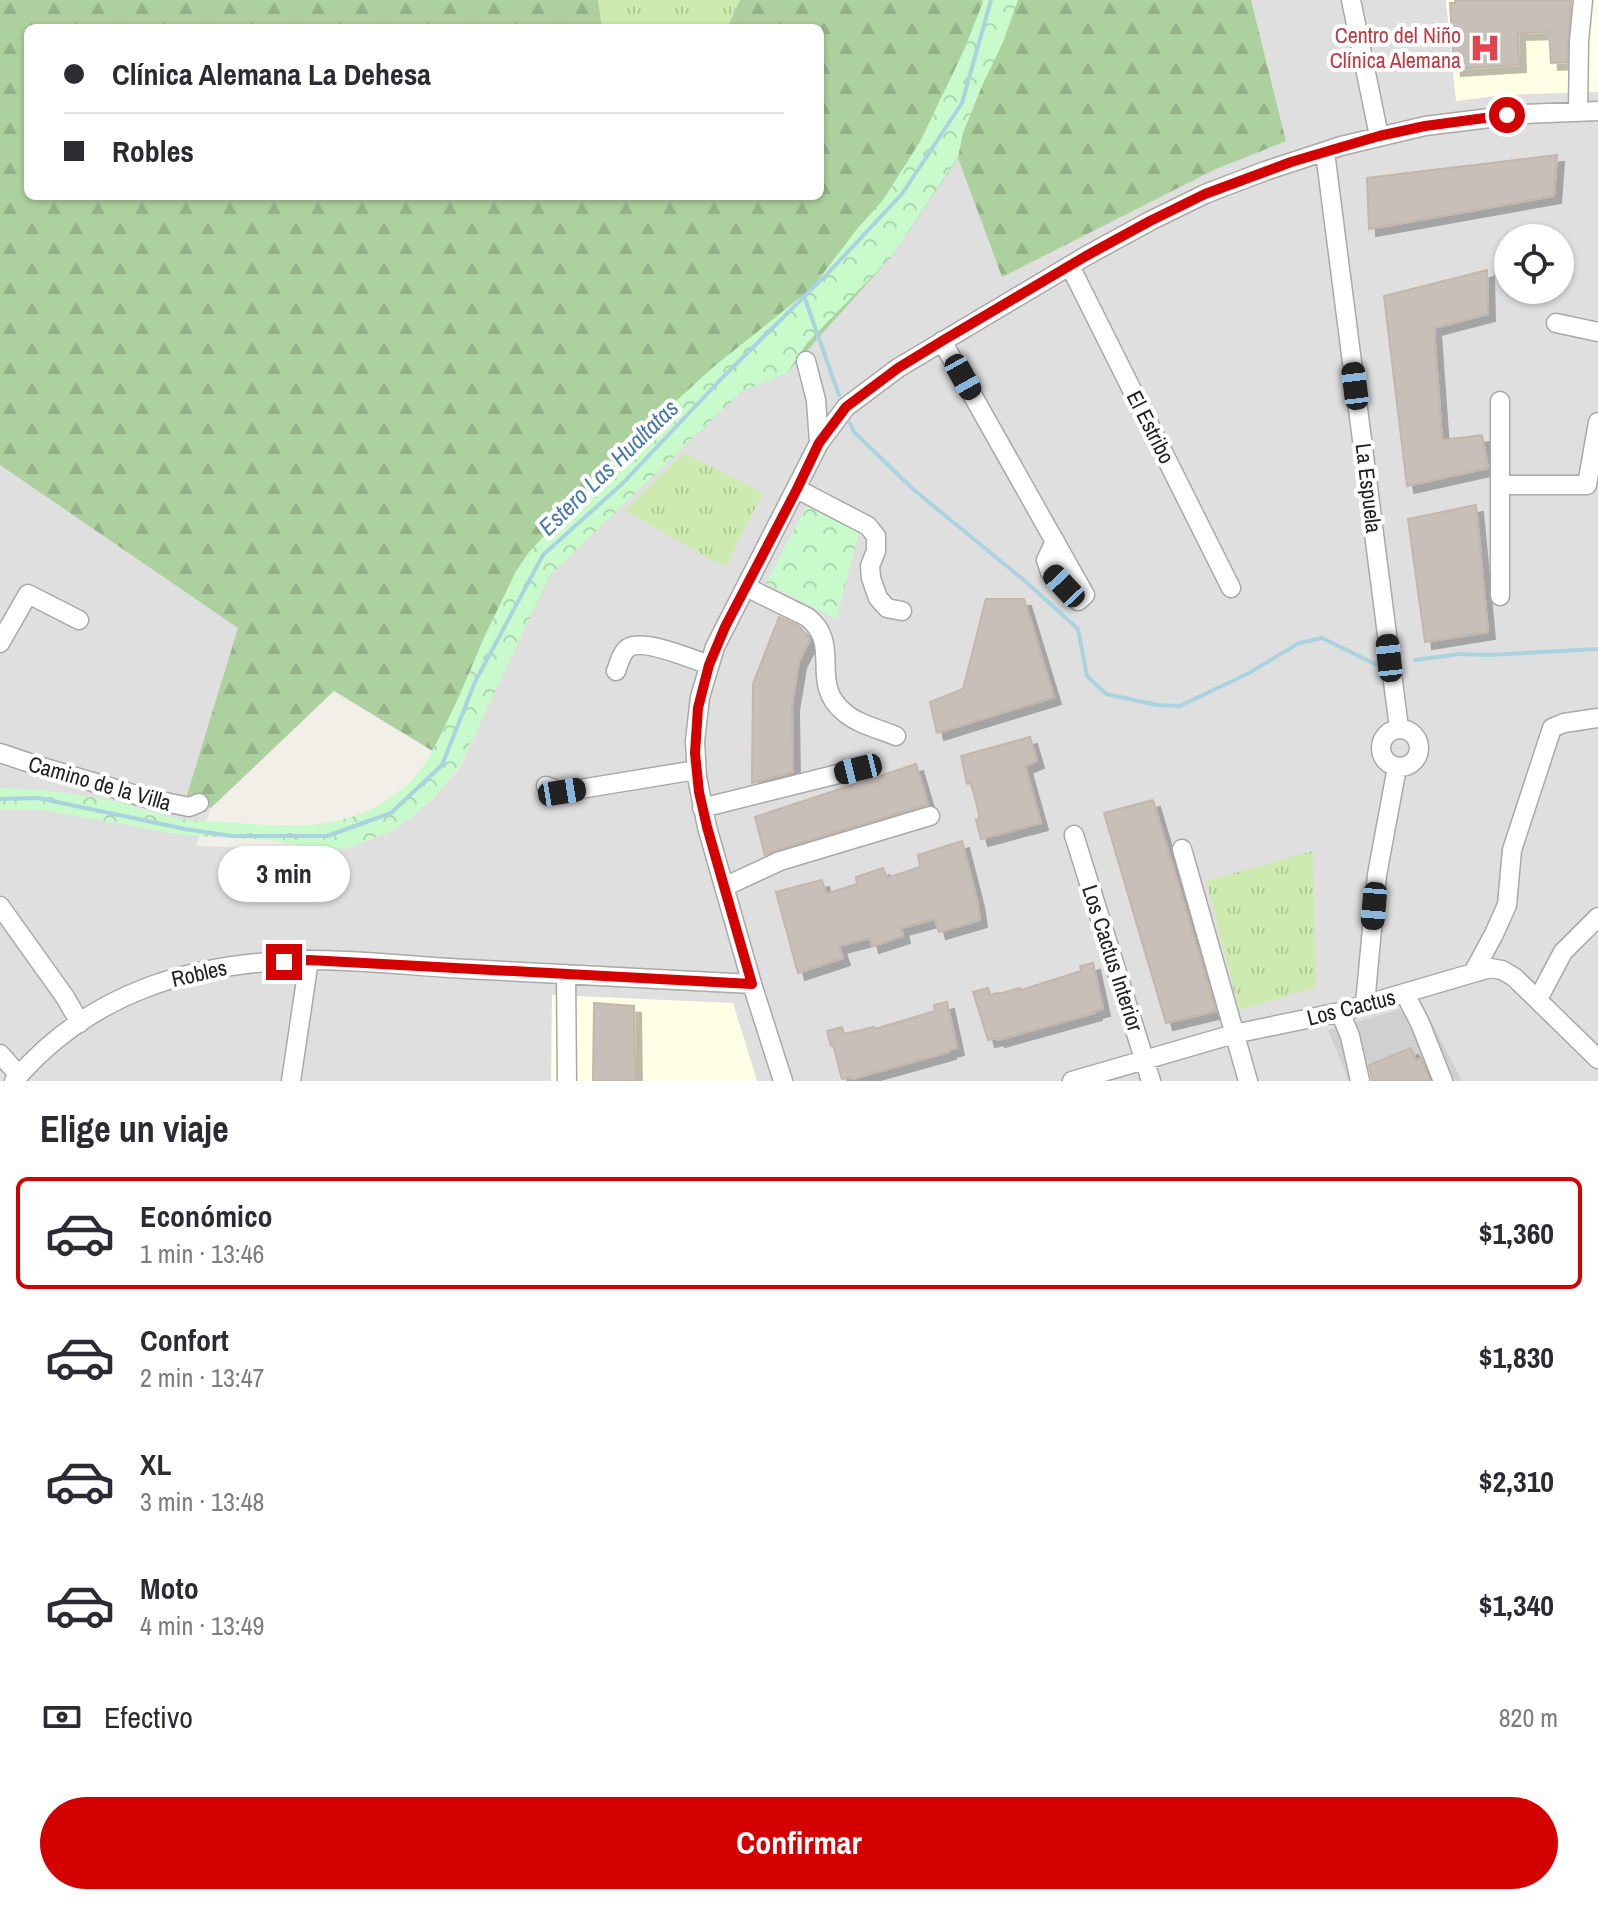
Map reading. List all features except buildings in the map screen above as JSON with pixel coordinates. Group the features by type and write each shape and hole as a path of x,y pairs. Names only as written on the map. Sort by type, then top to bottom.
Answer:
{"street":[{"path":"1351,0 1379,136"},
{"path":"1578,112 1583,0"},
{"path":"783,1081 702,808 696,770 698,708 719,638 819,443 846,407 898,368 942,341 1138,227 1205,194 1325,152 1425,126 1484,117 1598,111"},
{"name":"La Espuela","path":"1325,152 1399,728"},
{"name":"El Estribo","path":"1070,266 1231,588"},
{"path":"1556,323 1598,332"},
{"path":"942,341 1055,541"},
{"path":"806,361 816,400 819,443"},
{"path":"1500,401 1500,596"},
{"path":"1500,485 1587,485 1598,422"},
{"path":"797,489 868,526 876,536 876,551 870,566 878,598 887,608 902,611"},
{"path":"746,587 813,622 825,643 825,677 835,704 848,716 896,736"},
{"path":"0,643 28,594 79,620"},
{"path":"616,671 623,654 636,645 675,652 709,665"},
{"path":"1473,973 1507,905 1512,850 1552,728 1598,718"},
{"path":"1399,728 1416,738 1419,750 1413,762 1397,767 1384,759 1381,746 1387,734 1399,728"},
{"name":"Camino de la Villa","path":"0,753 146,798 189,807 199,803"},
{"path":"1365,1004 1377,875 1397,767"},
{"path":"702,808 858,769"},
{"path":"546,786 562,792 696,770"},
{"path":"724,887 780,861 930,816"},
{"name":"Los Cactus Interior","path":"1074,835 1151,1081"},
{"path":"1182,849 1248,1081"},
{"path":"0,906 80,1023"},
{"path":"1538,999 1563,952 1598,917"},
{"path":"291,1081 309,960"},
{"name":"Robles","path":"16,1078 58,1038 127,995 179,976 233,965 309,960 752,984"},
{"name":"Los Cactus","path":"1072,1081 1234,1034 1340,1012 1490,968 1514,977 1598,1059"},
{"path":"566,974 567,1081"},
{"path":"1405,994 1443,1081"},
{"path":"1340,1012 1350,1036 1360,1081"},
{"path":"0,1054 16,1078"}],"shaded area":[{"path":"1251,0 1598,0 1598,1081 0,1081 0,465 239,628 186,797 211,808 196,846 349,848 396,829 433,799 460,767 550,575 741,392 787,373 891,257 958,157 1002,276 1214,170 1286,141"},
{"path":"1446,0 1598,0 1598,92 1504,95 1456,101"},
{"path":"552,995 733,1003 757,1081 551,1081"},
{"path":"1422,1003 1462,1081 1349,1081 1328,1030"}],"green space":[{"path":"0,0 598,0 601,24 24,24 24,200 824,200 824,24 729,24 740,0 1251,0 1286,141 1214,170 1002,277 958,158 891,257 787,373 741,392 550,575 459,767 334,691 211,808 186,798 238,628 0,465"},
{"path":"598,0 740,0 729,24 601,24"},
{"path":"982,0 1018,0 963,133 958,157 891,257 807,343 787,373 741,392 550,575 459,767 433,799 396,829 349,848 328,850 268,840 182,835 42,810 0,809 0,788 95,797 182,819 301,825 346,819 368,811 410,782 437,742 516,571 530,551 623,460 674,403 712,368 812,288 883,200 921,140 964,50"},
{"path":"684,453 763,493 725,567 625,511"},
{"path":"808,503 859,533 836,619 766,583"},
{"path":"1313,851 1316,987 1239,1010 1206,881"}],"waterway":[{"name":"Estero Las Hualtatas","path":"0,799 38,798 232,836 327,836 391,813 442,765 475,682 543,555 623,483 902,194 962,103 991,0"},
{"path":"804,296 839,395"},
{"path":"850,423 854,432 914,490 1078,629 1087,676 1106,694 1157,705 1180,706 1249,673 1299,643 1322,638 1377,665"},
{"path":"1415,660 1460,654 1598,649"}],"place":[{"name":"Centro del Niño Clínica Alemana","path":"1485,48"}],"route":[{"path":"284,962 309,960 752,984 699,792 695,753 698,708 715,647 819,443 846,407 898,368 942,341 1086,256 1205,194 1291,162 1379,136 1425,126 1507,115"}]}
